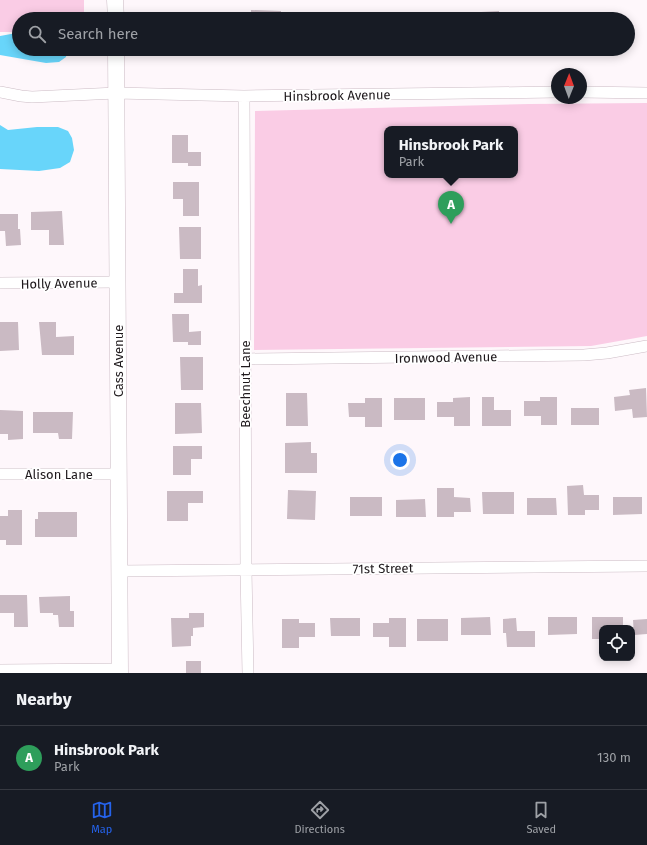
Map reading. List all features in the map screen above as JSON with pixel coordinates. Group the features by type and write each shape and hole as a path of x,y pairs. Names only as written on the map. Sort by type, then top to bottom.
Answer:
{"main road":[{"path":"115,0 116,12"},
{"name":"Cass Avenue","path":"116,56 120,671"}],"street":[{"name":"Hinsbrook Avenue","path":"0,92 32,97 116,94 244,96 551,92"},
{"path":"587,92 647,93"},
{"name":"Beechnut Lane","path":"244,96 246,570 248,673"},
{"name":"Holly Avenue","path":"0,283 117,282"},
{"name":"Ironwood Avenue","path":"245,359 584,355 607,353 647,346"},
{"name":"Alison Lane","path":"0,474 118,474"},
{"name":"71st Street","path":"119,571 647,566"},
{"path":"0,670 120,671"}],"shaded area":[{"path":"0,0 84,0 84,12 12,12 12,32 0,32"},
{"path":"647,103 647,336 591,346 254,350 255,111 529,104"}],"water":[{"path":"12,34 12,56 66,57 59,62 46,63 0,55 0,36"},
{"path":"0,125 8,130 37,127 58,127 68,131 72,138 74,150 70,162 60,168 39,171 0,169"}],"building":[{"path":"251,10 281,11 281,12 251,12"},
{"path":"172,135 188,135 188,152 201,152 201,166 188,166 188,163 172,163"},
{"path":"173,182 199,182 199,216 183,216 183,199 173,199"},
{"path":"62,211 64,245 49,245 49,230 31,230 31,212"},
{"path":"0,214 18,214 18,229 20,229 21,245 6,246 5,231 0,231"},
{"path":"179,227 201,227 201,259 180,259"},
{"path":"183,269 198,269 198,286 202,285 202,303 174,303 174,293 183,293"},
{"path":"172,314 189,314 189,332 201,331 201,345 188,345 188,342 173,342"},
{"path":"0,322 18,322 19,350 0,351"},
{"path":"39,322 56,322 56,337 74,336 74,355 42,355"},
{"path":"180,357 203,357 203,390 181,390"},
{"path":"646,388 647,417 633,418 632,409 615,411 614,397 630,395 629,390"},
{"path":"286,393 307,393 308,426 286,426"},
{"path":"470,397 470,426 454,426 454,417 437,417 437,402 453,402 453,398"},
{"path":"482,397 494,397 494,410 511,410 511,426 482,426"},
{"path":"540,397 557,397 557,425 541,425 541,416 524,416 524,401 540,401"},
{"path":"365,398 382,398 382,427 365,427 365,417 349,417 348,403 365,403"},
{"path":"394,398 425,398 425,420 394,420"},
{"path":"175,403 201,403 202,433 175,434"},
{"path":"571,408 599,408 599,425 571,425"},
{"path":"0,410 23,411 23,439 8,440 8,434 0,434"},
{"path":"33,412 73,412 72,439 59,439 58,433 33,433"},
{"path":"311,442 311,453 317,453 317,473 285,473 285,443"},
{"path":"173,446 202,446 202,459 191,459 191,475 173,475"},
{"path":"583,485 584,495 599,495 599,510 585,510 585,515 568,515 567,486"},
{"path":"437,488 454,488 454,497 470,498 471,512 454,512 454,517 437,517"},
{"path":"288,490 316,491 315,520 287,519"},
{"path":"167,491 203,491 203,503 188,503 188,521 167,521"},
{"path":"482,492 514,492 514,514 483,514"},
{"path":"350,497 382,497 382,516 350,516"},
{"path":"613,497 642,497 642,514 613,515"},
{"path":"527,498 556,498 557,515 527,515"},
{"path":"425,499 426,517 396,517 396,500"},
{"path":"8,510 22,510 22,545 6,545 6,540 0,540 0,516 8,516"},
{"path":"38,512 77,512 77,537 35,537 35,519 38,519"},
{"path":"0,595 27,595 28,627 14,627 14,613 0,613"},
{"path":"70,596 70,611 74,611 74,627 59,627 58,615 53,615 53,613 40,613 39,597"},
{"path":"189,613 204,613 204,627 193,628 191,646 172,647 171,618 189,618"},
{"path":"490,617 491,635 461,635 461,618"},
{"path":"548,617 577,617 577,634 548,635"},
{"path":"592,617 623,617 623,625 599,625 599,639 592,639"},
{"path":"330,618 360,618 360,636 331,636"},
{"path":"389,618 406,618 406,647 389,647 389,637 373,637 373,623 389,623"},
{"path":"516,618 517,631 535,631 535,647 507,647 506,633 503,633 503,619"},
{"path":"282,619 299,619 299,623 315,623 315,637 299,637 299,648 282,648"},
{"path":"417,619 448,619 448,641 417,641"},
{"path":"647,619 647,634 635,635 635,625 633,625 633,620"},
{"path":"186,661 201,661 201,673 186,673"}],"place":[{"name":"Hinsbrook Park","path":"451,224"}]}
